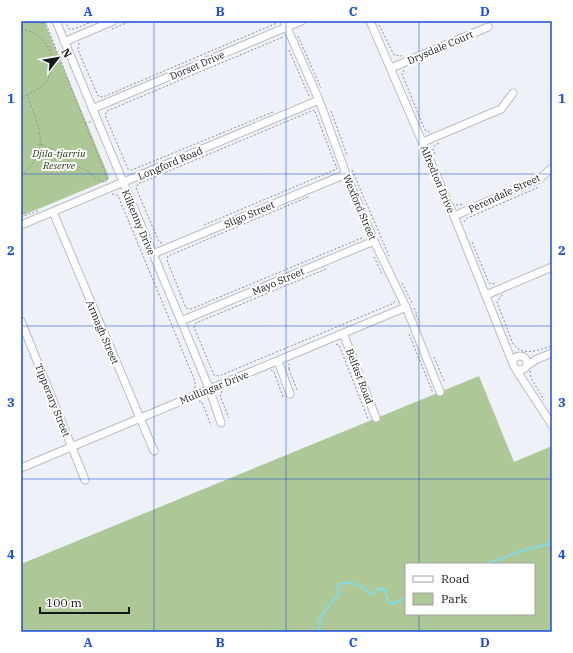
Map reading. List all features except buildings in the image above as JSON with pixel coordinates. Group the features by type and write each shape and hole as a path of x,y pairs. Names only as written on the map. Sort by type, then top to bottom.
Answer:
{"street":[{"name":"Kilkenny Drive","path":"56,21 209,388 221,423"},
{"path":"64,42 113,21"},
{"name":"Dorset Drive","path":"92,109 285,24 301,21"},
{"name":"Alfredton Drive","path":"370,21 454,216 514,366 552,426"},
{"name":"Wexford Street","path":"285,24 319,100 346,174 374,241 406,306 440,392"},
{"name":"Drysdale Court","path":"391,68 488,27"},
{"path":"422,142 500,109 513,93"},
{"name":"Longford Road","path":"21,225 53,212 107,186 123,182 319,100"},
{"name":"Perendale Street","path":"454,216 539,179 552,168"},
{"name":"Sligo Street","path":"153,254 346,174"},
{"name":"Armagh Street","path":"53,212 154,451"},
{"name":"Mayo Street","path":"181,321 374,241"},
{"path":"486,295 552,267"},
{"name":"Mullingar Drive","path":"21,468 209,388 343,334 406,306"},
{"name":"Tipperary Street","path":"21,320 85,480"},
{"name":"Belfast Road","path":"343,334 376,418"},
{"name":"Alfredton Drive","path":"504,338 515,351 522,356"},
{"path":"532,356 526,367 520,370 514,366 515,358 522,356 532,356 543,356 552,353"},
{"path":"522,356 527,360 525,374 530,391"},
{"path":"278,360 290,394"}],"path":[{"path":"21,25 29,21"},
{"path":"33,21 46,24"},
{"path":"45,21 107,178 107,186"},
{"path":"65,21 69,29 74,29 94,21"},
{"path":"110,30 131,21"},
{"path":"80,42 78,50 98,96 103,97 277,23 276,21"},
{"path":"377,21 394,55 398,57 402,55 407,68 402,74 425,130 430,132 433,130 439,144 435,145 433,150 436,156"},
{"path":"21,29 31,31 43,39 49,49 52,60 51,71 46,81 38,89 21,97"},
{"path":"272,112 132,170 128,169 105,115 107,111 283,36 286,42 298,36 323,92"},
{"path":"289,49 309,97"},
{"path":"52,60 60,58"},
{"path":"21,176 32,166 41,144 36,120 27,95"},
{"path":"330,109 348,160"},
{"path":"163,242 159,242 136,188 138,184 314,110 337,169 199,227"},
{"path":"41,144 58,152 67,161 88,171 96,179 102,180 111,194 117,195 119,198 195,381 194,387 198,400 202,402 211,426"},
{"path":"351,168 392,261"},
{"path":"313,195 168,256 166,260 186,308 191,309 365,236"},
{"path":"454,204 458,206 464,204 470,217 466,219 464,223"},
{"path":"470,236 489,283 497,283 500,289 502,296 497,302 513,344 520,350 532,356 535,365 530,371 530,376 544,400"},
{"path":"373,255 383,275"},
{"path":"327,268 196,323 194,327 214,375 219,376 394,303 395,299"},
{"path":"401,280 417,315"},
{"path":"407,328 432,393"},
{"path":"335,343 339,345 368,419"},
{"path":"532,356 552,346"},
{"path":"289,369 290,362"},
{"path":"267,372 271,370 274,372 283,397"},
{"path":"223,390 220,396 229,418"}],"green space":[{"name":"Djila-tjarriu Reserve","path":"21,21 44,21 109,177 108,180 21,216"},
{"path":"479,376 514,462 552,446 552,632 21,632 21,564"}],"waterway":[{"path":"490,563 521,551 552,543"},
{"path":"319,632 321,619 325,611 339,593 337,585 341,583 355,584 364,588 370,594 374,594 378,588 381,590 384,589 389,602 393,604 405,598"}]}
